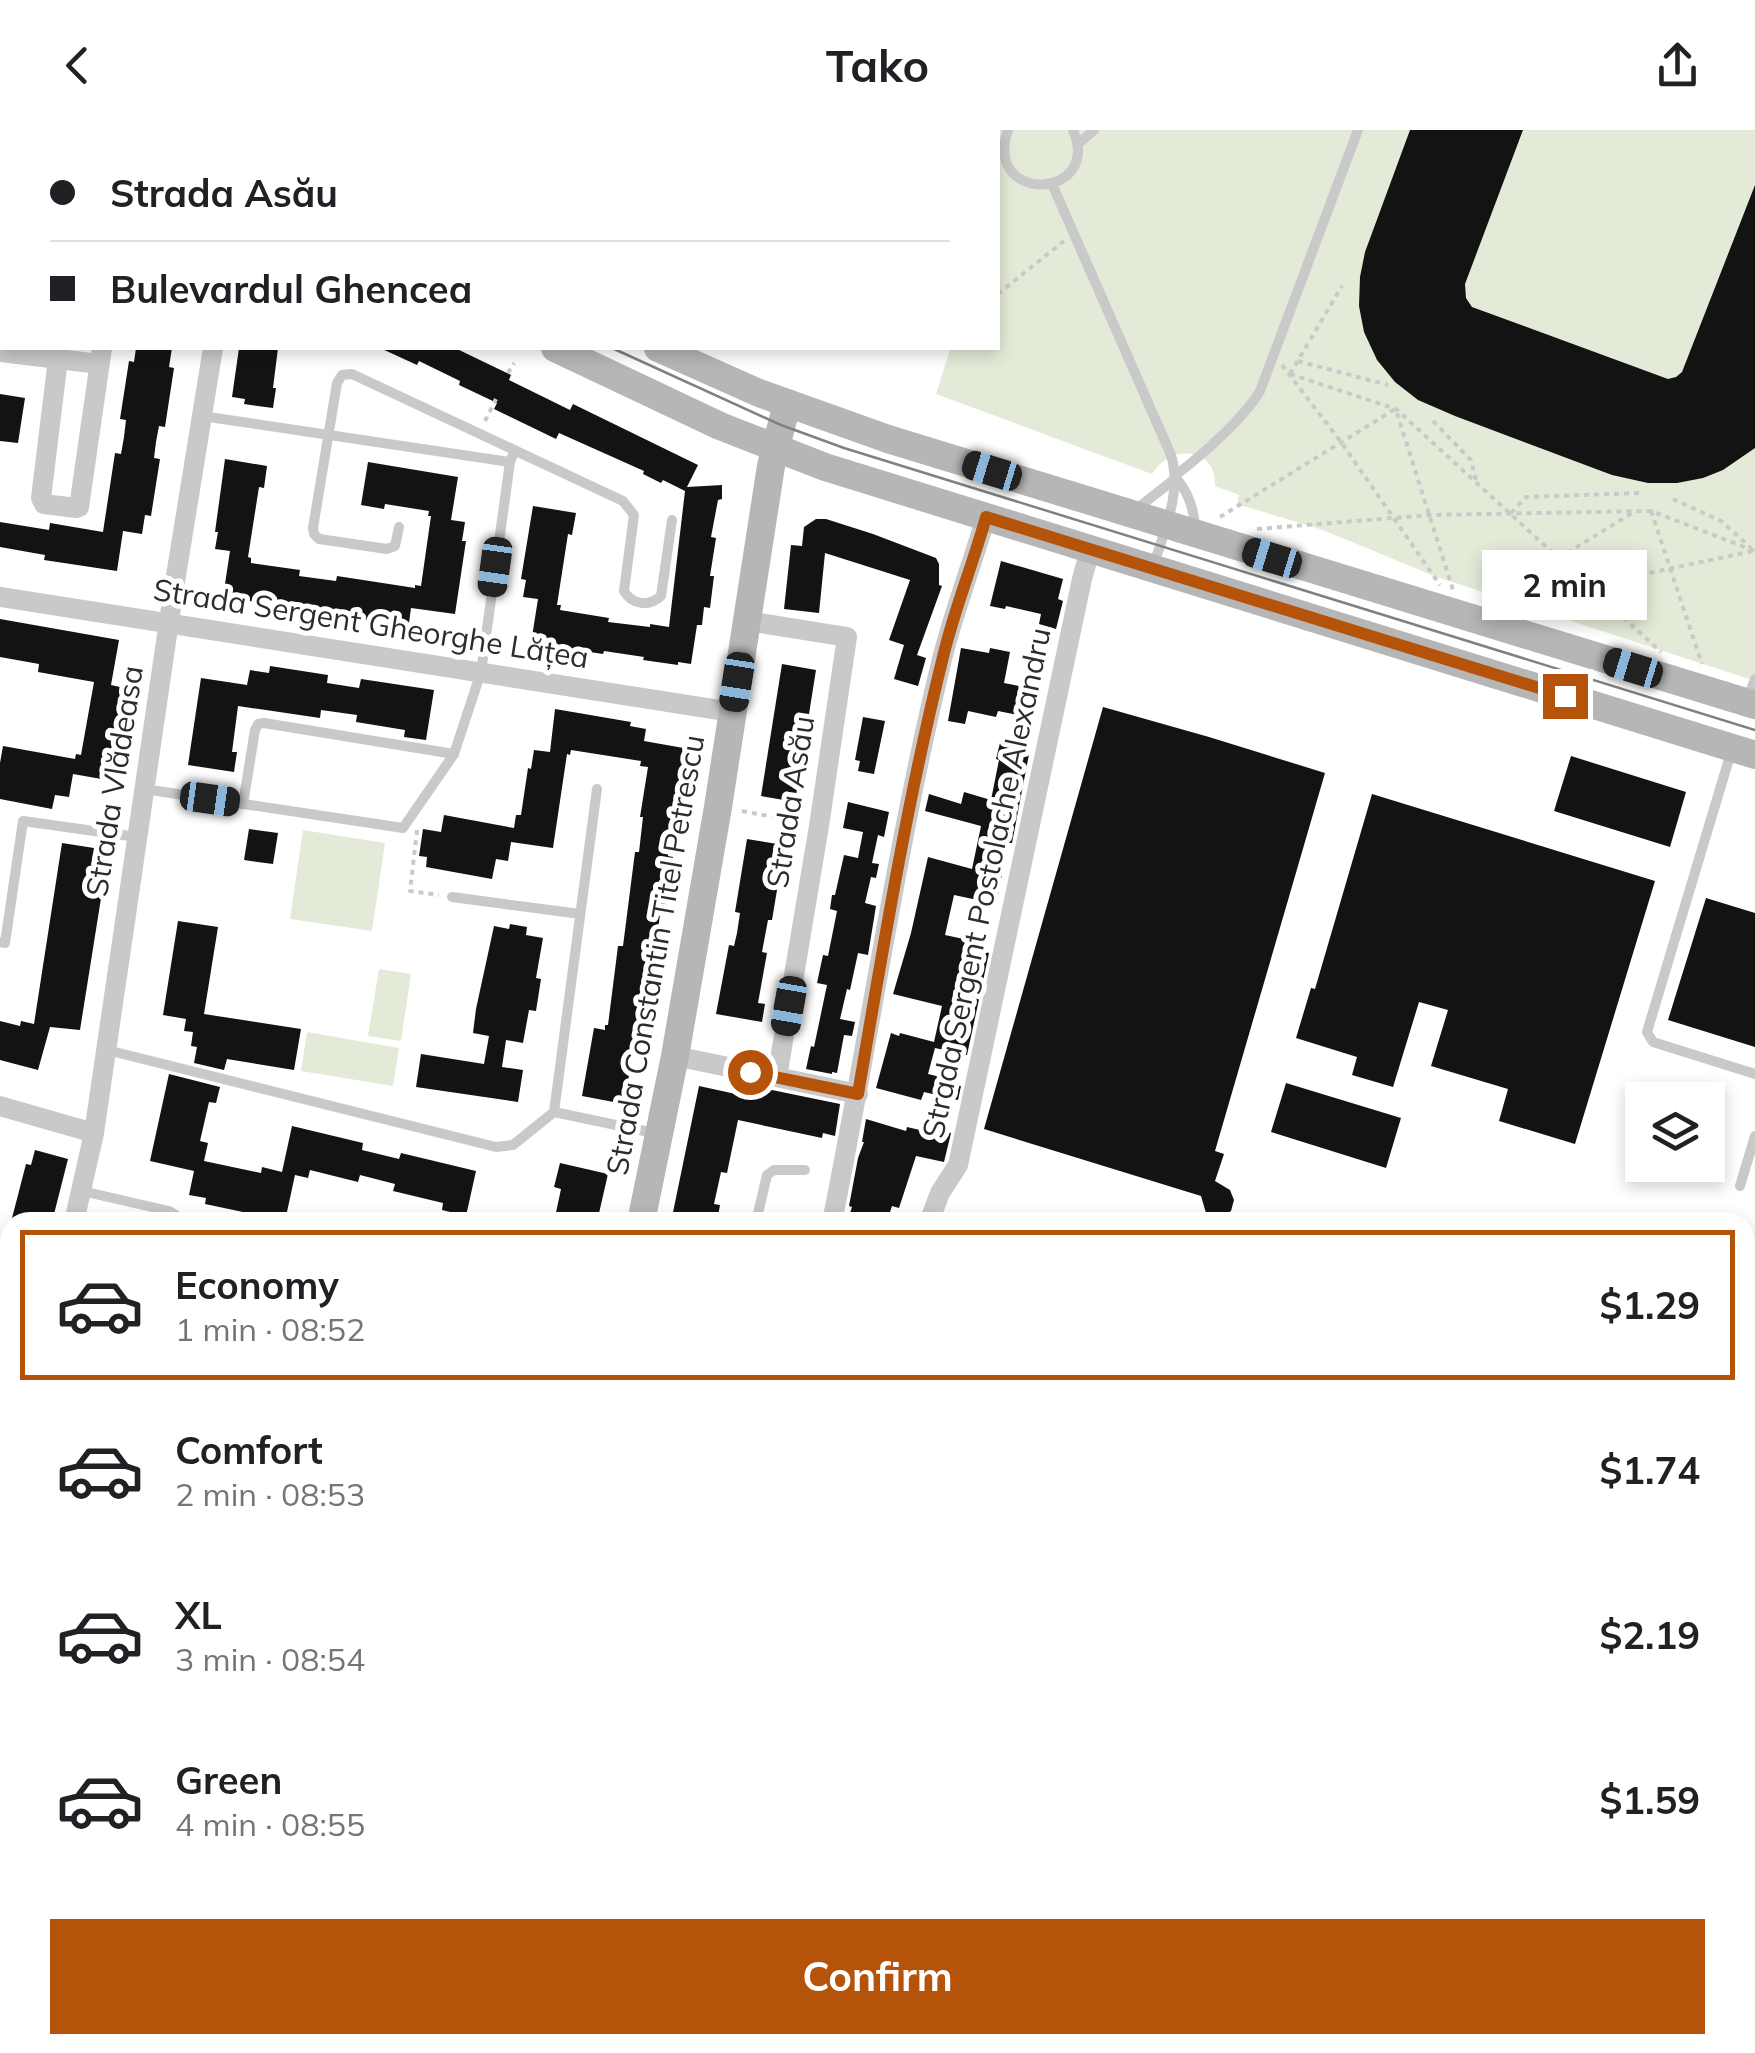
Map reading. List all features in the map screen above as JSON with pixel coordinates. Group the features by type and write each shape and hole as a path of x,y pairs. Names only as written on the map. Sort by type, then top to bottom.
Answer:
{"main road":[{"path":"559,350 774,448 1744,752"},
{"path":"663,350 787,404 888,440 1467,613 1712,692 1752,696"},
{"path":"606,372 617,388 736,449 750,462 764,505"},
{"name":"Strada Constantin Titel Petrescu","path":"643,1212 675,1056 774,448 787,404"}],"street":[{"name":"Strada Vlădeasa","path":"77,1212 94,1133 213,350"},
{"path":"0,352 58,360 100,356 80,506 76,508 44,504 41,498 58,360"},
{"path":"834,1212 938,677 986,517"},
{"name":"Strada Sergent Postolache Alexandru","path":"933,1212 958,1165 1090,550"},
{"name":"Strada Sergent Gheorghe Lățea","path":"0,597 732,712"},
{"name":"Strada Asău","path":"746,620 847,637 820,826 776,1077"},
{"path":"675,1056 858,1094"},
{"path":"0,1106 94,1133"}],"lane":[{"path":"1008,130 1004,142 1008,166 1016,176 1039,186 1052,184 1069,173 1078,155 1073,130"},
{"path":"1078,144 1094,130"},
{"path":"1130,514 1200,456 1244,414 1260,392 1358,130"},
{"path":"1052,184 1185,489 1196,535"},
{"path":"399,528 395,546 387,549 320,540 314,534 338,378 347,373 628,504 634,521 624,590 635,601 650,603 661,596 672,520"},
{"path":"201,416 510,462"},
{"path":"144,789 403,828 454,754 481,672 510,462 515,450"},
{"path":"1153,569 1177,476"},
{"path":"242,804 255,730 264,722 454,754"},
{"path":"1744,752 1647,1032 1653,1042 1755,1074"},
{"path":"106,1049 496,1147 513,1145 554,1112 597,789"},
{"path":"0,942 6,943 23,821 137,836"},
{"path":"452,897 580,914"},
{"path":"554,1112 659,1134"},
{"path":"1740,1186 1755,1136"},
{"path":"758,1212 767,1174 774,1170 805,1170"},
{"path":"82,1191 171,1212"}],"path":[{"path":"1000,292 1074,233"},
{"path":"1290,374 1342,286"},
{"path":"1298,361 1388,385"},
{"path":"508,373 514,363"},
{"path":"1290,374 1396,409 1671,661"},
{"path":"1290,374 1467,613"},
{"path":"479,433 496,399"},
{"path":"1196,535 1396,409"},
{"path":"1396,409 1467,613"},
{"path":"1433,421 1471,460 1476,482"},
{"path":"1510,514 1526,497 1639,493"},
{"path":"1673,499 1721,521 1755,550"},
{"path":"1467,613 1635,512"},
{"path":"1252,529 1430,515 1651,512 1755,550"},
{"path":"1651,512 1712,692"},
{"path":"1467,613 1755,550"},
{"path":"742,811 820,826"},
{"path":"410,818 419,820 410,891 452,897"}],"green space":[{"path":"1000,130 1755,130 1755,681 1434,576 1323,530 1237,504 1239,495 1215,486 1214,473 1201,457 1180,454 1160,464 1152,474 936,394 950,350 1000,350"},
{"path":"303,830 385,843 372,931 290,919"},
{"path":"379,969 411,974 401,1041 368,1036"},
{"path":"307,1032 399,1048 393,1086 301,1071"}],"building":[{"path":"1410,130 1523,130 1465,284 1466,298 1472,307 1668,379 1682,372 1755,185 1755,448 1723,470 1703,478 1648,483 1612,475 1455,416 1418,400 1395,382 1377,360 1364,332 1359,306 1360,277 1365,252"},
{"path":"136,350 172,350 169,367 174,368 165,427 159,426 156,442 154,458 160,459 151,516 145,515 142,534 123,531 117,571 44,560 45,555 0,547 0,522 49,530 50,523 103,532 115,453 121,454 124,437 126,420 120,419 129,361 134,362"},
{"path":"239,350 278,350 273,408 244,404 245,399 232,397"},
{"path":"384,350 459,350 570,410 573,404 698,465 687,487 722,485 711,537 716,538 710,608 704,607 702,625 697,625 691,664 531,643 538,599 523,597 526,580 521,579 533,506 576,513 572,535 568,534 557,605 561,605 560,610 609,618 608,622 669,627 685,491 559,433 556,439 494,409 497,403 459,385 460,381 419,361 417,365"},
{"path":"0,394 25,398 18,443 0,441"},
{"path":"225,459 267,466 264,488 259,487 248,557 251,563 300,570 299,576 336,581 337,576 415,588 421,586 431,516 429,511 385,504 384,509 361,505 368,462 458,477 451,520 465,522 462,541 466,541 455,614 411,608 409,623 391,620 390,624 331,615 331,610 313,607 223,597 230,551 215,549 215,532"},
{"path":"816,519 873,534 936,558 942,586 917,655 926,658 918,686 894,679 904,645 889,640 910,580 825,553 819,613 784,609 791,545 802,546 804,527"},
{"path":"1001,561 1063,579 1058,599 1063,601 1056,629 1039,624 1041,614 990,606"},
{"path":"0,619 119,640 111,685 129,689 113,781 73,774 69,797 55,795 52,809 0,799 3,746 75,759 76,754 81,755 94,682 38,672 39,664 0,657"},
{"path":"961,648 1010,652 1004,683 1039,690 1033,718 998,711 996,717 968,711 965,724 948,721"},
{"path":"782,664 816,670 795,802 761,796"},
{"path":"270,666 328,675 327,683 359,688 361,679 434,690 426,740 404,737 405,730 356,722 357,715 321,710 320,718 238,706 232,752 237,752 234,772 188,765 201,678 247,685 250,670 269,673"},
{"path":"1103,707 1325,773 1215,1151 1224,1154 1215,1181 1230,1190 1234,1200 1231,1211 1206,1212 1201,1196 984,1129"},
{"path":"555,709 631,722 630,726 646,729 644,741 689,749 668,856 673,857 665,916 660,915 655,952 660,952 652,1013 646,1012 643,1031 637,1030 624,1104 582,1096 594,1028 605,1030 608,1025 618,946 623,946 635,852 639,852 648,767 640,766 641,761 571,750 567,754 553,848 511,842 508,861 496,859 492,879 426,867 427,857 419,856 423,829 441,832 444,815 514,828 516,815 521,815 534,750 550,752"},
{"path":"863,717 885,721 874,774 858,771 860,761 855,760"},
{"path":"1000,743 1030,749 996,904 954,895 945,935 973,941 972,947 989,953 967,1055 935,1048 928,1074 961,1086 958,1100 924,1092 921,1100 876,1088 891,1033 934,1042 942,1006 893,994 928,857 972,869 981,826 925,811 929,794 961,804 964,792 991,800"},
{"path":"1571,756 1686,792 1670,847 1554,811"},
{"path":"1372,794 1655,881 1575,1144 1499,1121 1508,1089 1431,1066 1448,1010 1419,1002 1393,1087 1352,1075 1357,1057 1296,1038 1311,988 1315,989"},
{"path":"848,802 889,812 884,837 878,835 872,863 879,864 876,878 871,877 865,903 876,906 868,955 858,953 840,1019 855,1022 852,1036 844,1035 837,1073 832,1074 806,1069 827,985 817,983 823,955 828,956 837,911 830,909 832,895 844,855 858,858 863,832 843,828"},
{"path":"249,829 278,833 273,864 244,860"},
{"path":"747,839 790,846 787,866 781,866 762,952 767,953 758,1003 765,1004 762,1022 716,1014 729,945 734,946 737,933 740,913 735,912"},
{"path":"62,843 94,848 91,865 106,867 80,1030 50,1027 38,1070 0,1060 0,1021 20,1026 21,1021 34,1024"},
{"path":"1706,898 1755,913 1755,1047 1668,1020"},
{"path":"178,921 218,927 204,1014 301,1029 294,1070 227,1059 224,1070 194,1063 197,1047 191,1046 193,1032 184,1031 186,1019 163,1015"},
{"path":"510,924 527,927 526,935 543,938 536,978 541,979 536,1011 529,1010 523,1043 506,1040 502,1067 523,1070 518,1102 416,1087 421,1054 484,1064 489,1036 473,1033 476,1009 494,926 509,929"},
{"path":"169,1074 220,1087 216,1103 209,1102 200,1141 208,1143 204,1161 261,1173 262,1167 282,1172 292,1126 363,1143 362,1150 399,1159 401,1153 476,1171 467,1212 442,1210 443,1203 393,1191 395,1184 360,1175 358,1182 310,1170 308,1178 295,1175 287,1212 243,1212 205,1204 206,1198 189,1195 194,1171 150,1161"},
{"path":"1286,1083 1401,1118 1386,1168 1271,1132"},
{"path":"699,1086 745,1096 747,1087 767,1089 840,1104 835,1136 823,1133 822,1138 738,1120 727,1173 721,1172 714,1204 720,1205 719,1212 673,1212"},
{"path":"866,1119 906,1131 907,1127 920,1130 921,1126 951,1133 944,1162 916,1156 899,1208 892,1206 890,1212 850,1212"},
{"path":"35,1150 68,1159 55,1212 14,1212 26,1164 31,1165"},
{"path":"560,1163 608,1174 599,1212 556,1212 561,1189 554,1187"}],"tram line":[{"path":"616,350 781,425 844,448 1755,730"}],"route":[{"path":"750,1072 858,1094 895,884 938,677 986,517 1565,696"}]}
